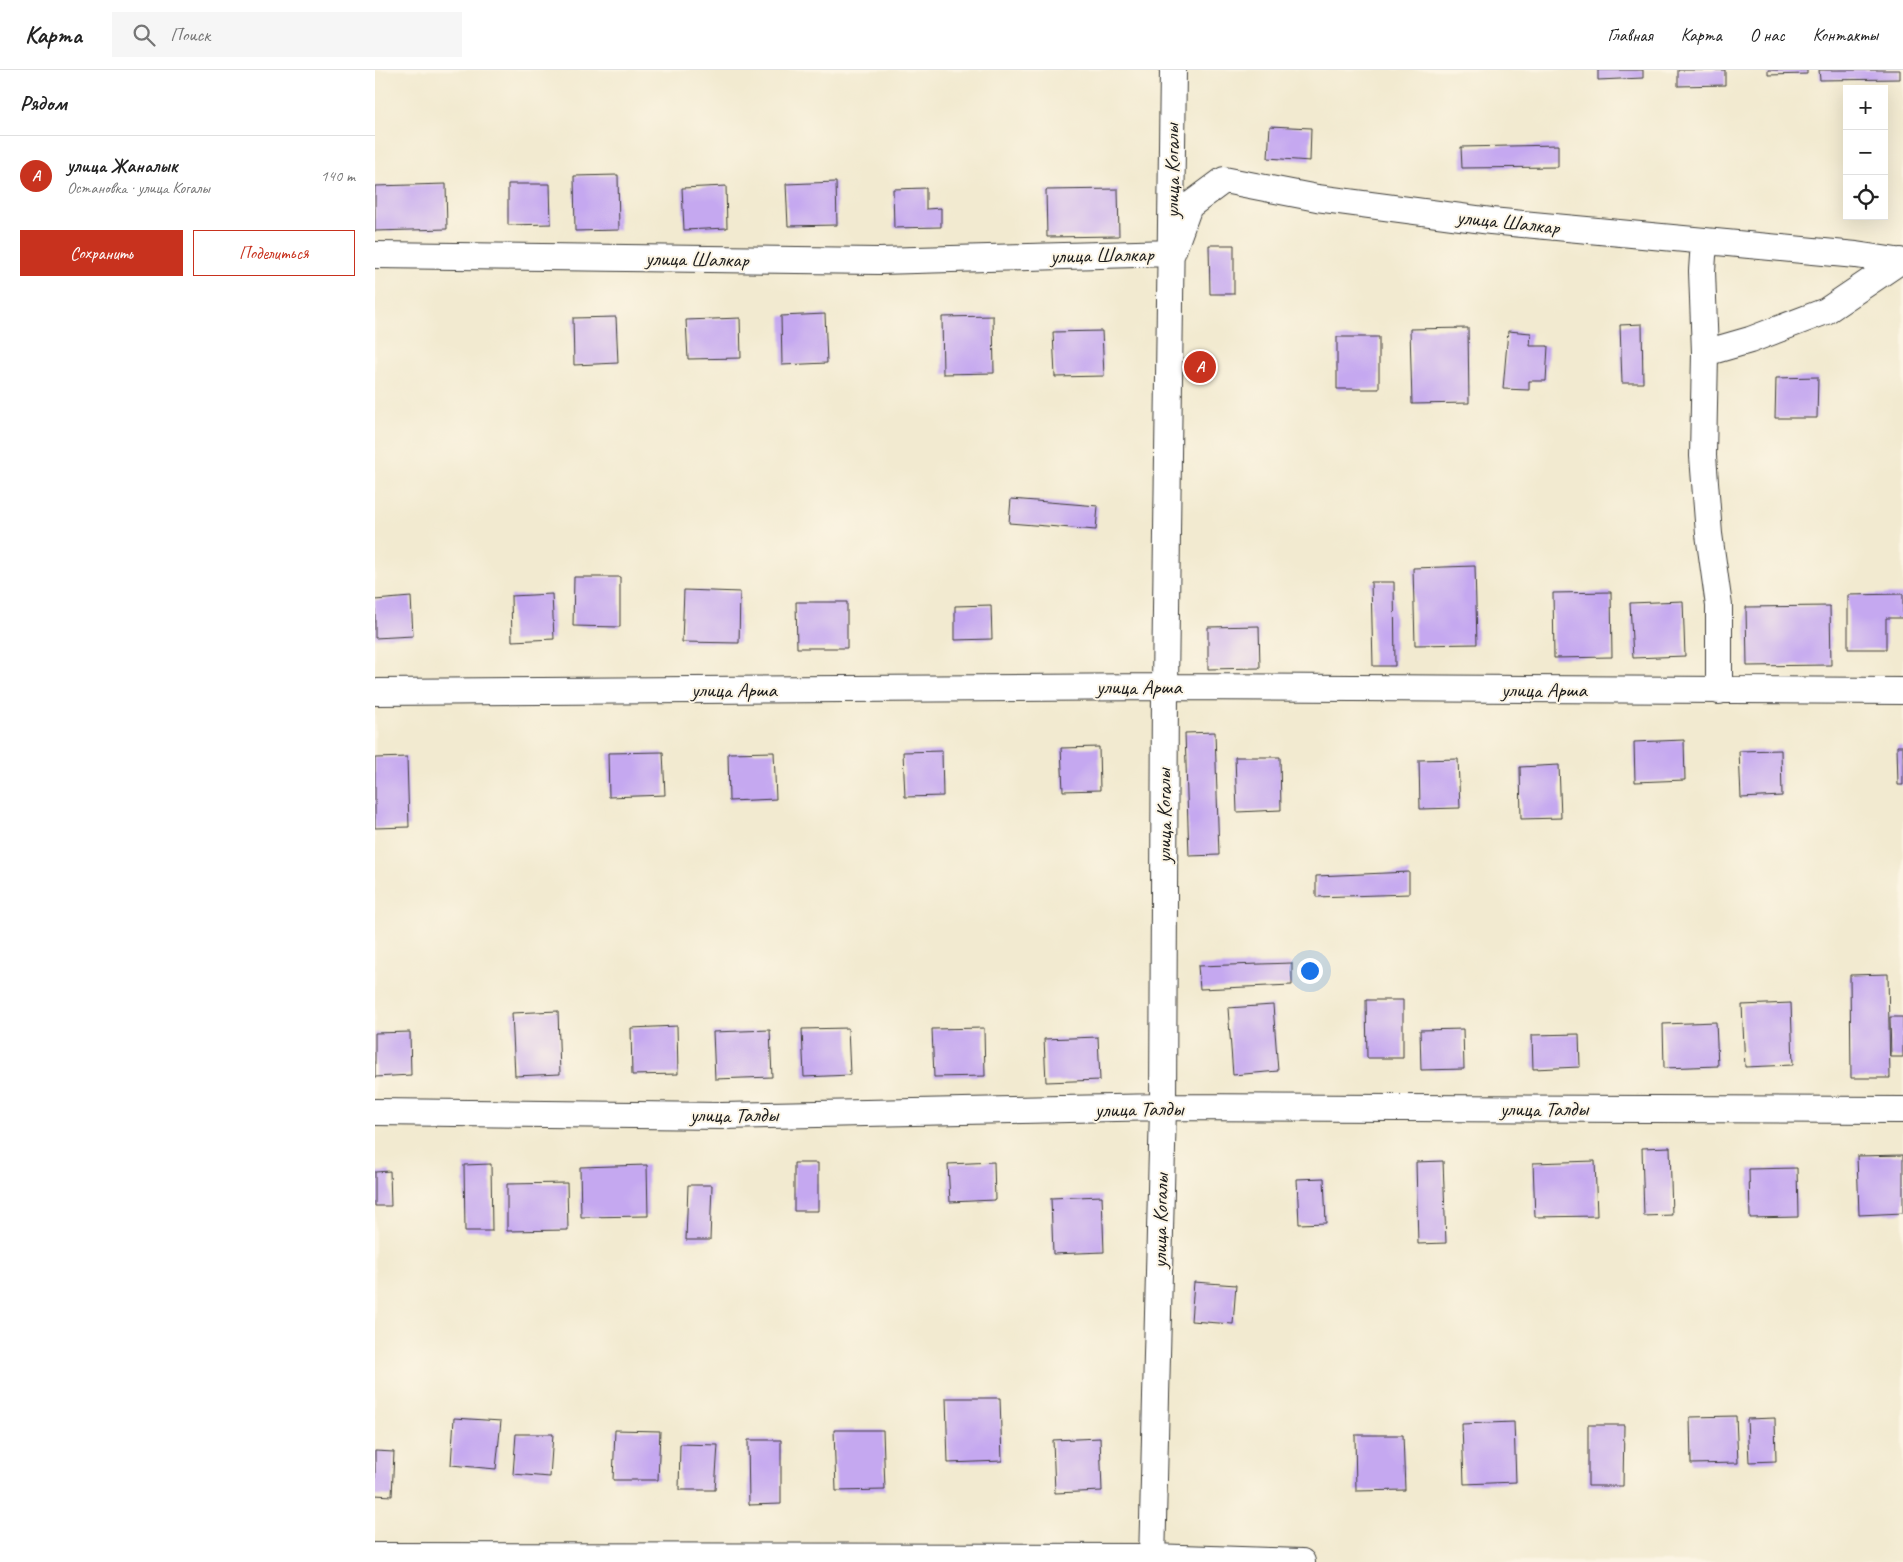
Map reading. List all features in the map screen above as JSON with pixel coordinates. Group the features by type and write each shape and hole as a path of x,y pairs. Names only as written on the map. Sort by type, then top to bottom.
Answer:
{"street":[{"name":"улица Когалы","path":"1152,1560 1163,1107 1165,687 1173,70"},
{"name":"улица Шалкар","path":"375,255 879,261 1172,253 1189,206 1224,180 1317,198 1491,221 1856,255 1902,261"},
{"path":"1704,241 1702,270 1705,353 1703,456 1709,534 1719,606 1719,691"},
{"path":"1705,353 1750,340 1826,311 1902,261"},
{"name":"улица Арша","path":"375,692 1165,687 1903,691"},
{"name":"улица Талды","path":"375,1112 722,1116 1163,1107 1903,1110"},
{"path":"375,1556 1302,1562"}],"building":[{"path":"1598,70 1643,70 1643,78 1598,80"},
{"path":"1678,70 1725,70 1725,85 1678,86"},
{"path":"1768,70 1807,70 1807,74 1768,75"},
{"path":"1819,70 1900,70 1900,79 1820,80"},
{"path":"1270,126 1311,128 1310,161 1268,158"},
{"path":"1558,145 1558,167 1462,168 1461,147"},
{"path":"618,175 619,230 575,231 574,176"},
{"path":"836,182 837,225 788,226 786,184"},
{"path":"446,184 447,229 375,231 375,186"},
{"path":"508,184 550,184 551,224 508,225"},
{"path":"726,186 727,228 684,230 682,188"},
{"path":"926,188 926,209 941,208 941,227 894,228 893,189"},
{"path":"1118,189 1119,236 1047,237 1046,190"},
{"path":"1209,245 1234,245 1234,294 1210,294"},
{"path":"825,314 827,363 782,365 781,316"},
{"path":"993,316 994,373 943,374 942,317"},
{"path":"616,317 618,363 574,365 573,318"},
{"path":"740,318 741,358 688,359 686,320"},
{"path":"1642,324 1643,383 1622,383 1620,325"},
{"path":"1468,328 1469,403 1412,404 1410,329"},
{"path":"1102,331 1104,376 1055,377 1053,332"},
{"path":"1508,331 1531,333 1530,346 1548,346 1546,381 1529,381 1529,390 1503,389"},
{"path":"1337,337 1379,337 1379,389 1337,389"},
{"path":"1818,377 1817,418 1775,418 1776,378"},
{"path":"1011,499 1098,506 1096,530 1009,523"},
{"path":"1475,566 1477,644 1415,645 1413,568"},
{"path":"574,577 620,577 620,627 573,626"},
{"path":"1371,582 1394,582 1395,666 1373,666"},
{"path":"684,590 740,592 739,643 682,642"},
{"path":"1611,592 1612,657 1554,658 1553,593"},
{"path":"552,594 554,639 512,641 511,596"},
{"path":"1903,594 1903,618 1886,618 1886,649 1848,649 1848,595"},
{"path":"411,597 413,636 375,638 375,600"},
{"path":"1683,601 1685,656 1633,658 1630,603"},
{"path":"796,602 847,602 847,648 797,648"},
{"path":"991,605 992,639 955,640 955,606"},
{"path":"1830,606 1831,665 1747,666 1746,607"},
{"path":"1259,626 1260,668 1208,669 1208,627"},
{"path":"1215,732 1219,855 1189,856 1185,733"},
{"path":"1684,740 1685,780 1635,782 1634,742"},
{"path":"1897,746 1903,746 1903,785 1898,785"},
{"path":"1099,747 1100,790 1063,791 1061,748"},
{"path":"1781,750 1782,796 1741,798 1739,751"},
{"path":"942,751 943,796 905,797 903,752"},
{"path":"663,752 665,795 609,797 608,753"},
{"path":"774,752 776,799 729,801 728,753"},
{"path":"407,757 409,827 375,828 375,758"},
{"path":"1235,757 1280,757 1281,810 1237,812"},
{"path":"1458,759 1460,808 1420,809 1419,760"},
{"path":"1559,765 1561,818 1521,819 1520,767"},
{"path":"1409,872 1409,894 1316,897 1316,876"},
{"path":"1292,963 1292,985 1200,989 1198,966"},
{"path":"1888,974 1890,1078 1851,1078 1850,975"},
{"path":"1366,1000 1403,1000 1403,1058 1367,1058"},
{"path":"1791,1003 1793,1065 1745,1067 1742,1005"},
{"path":"1273,1005 1278,1071 1233,1075 1228,1008"},
{"path":"558,1011 560,1074 515,1076 512,1013"},
{"path":"1890,1017 1903,1017 1903,1057 1891,1057"},
{"path":"1716,1022 1718,1066 1664,1068 1663,1024"},
{"path":"677,1026 678,1074 632,1075 631,1028"},
{"path":"848,1028 850,1075 804,1077 802,1029"},
{"path":"984,1028 985,1076 934,1077 932,1029"},
{"path":"1463,1029 1464,1069 1421,1070 1420,1030"},
{"path":"770,1030 772,1077 715,1079 713,1032"},
{"path":"410,1032 411,1075 375,1077 375,1033"},
{"path":"1579,1034 1580,1067 1533,1069 1532,1035"},
{"path":"1098,1037 1100,1080 1046,1082 1044,1039"},
{"path":"1670,1147 1672,1215 1644,1216 1642,1148"},
{"path":"1903,1155 1903,1213 1859,1215 1857,1156"},
{"path":"1443,1161 1446,1243 1418,1244 1416,1162"},
{"path":"1595,1161 1597,1216 1535,1217 1533,1163"},
{"path":"994,1162 995,1200 950,1202 948,1164"},
{"path":"794,1163 818,1163 818,1211 794,1211"},
{"path":"491,1164 492,1231 465,1231 464,1165"},
{"path":"647,1165 648,1216 581,1217 580,1167"},
{"path":"1797,1168 1798,1217 1750,1218 1749,1169"},
{"path":"390,1171 391,1206 375,1206 375,1172"},
{"path":"1324,1178 1326,1223 1299,1224 1297,1179"},
{"path":"567,1183 568,1230 507,1231 507,1184"},
{"path":"688,1185 712,1185 710,1240 686,1240"},
{"path":"1102,1196 1104,1252 1053,1254 1051,1198"},
{"path":"1194,1282 1236,1285 1233,1324 1191,1321"},
{"path":"946,1398 1000,1398 1002,1461 948,1463"},
{"path":"1736,1416 1738,1463 1691,1464 1690,1417"},
{"path":"454,1418 501,1421 496,1469 451,1465"},
{"path":"1775,1418 1776,1461 1749,1462 1747,1419"},
{"path":"1514,1422 1516,1482 1464,1484 1462,1424"},
{"path":"1588,1425 1624,1425 1623,1486 1588,1486"},
{"path":"615,1430 660,1431 658,1480 613,1480"},
{"path":"834,1430 883,1430 885,1490 836,1491"},
{"path":"516,1434 553,1434 550,1477 513,1474"},
{"path":"1355,1435 1403,1435 1405,1490 1356,1491"},
{"path":"1100,1438 1102,1491 1055,1493 1053,1440"},
{"path":"748,1440 781,1440 781,1504 749,1505"},
{"path":"680,1444 718,1445 715,1490 679,1490"},
{"path":"375,1451 394,1452 392,1496 375,1495"}],"place":[{"name":"улица Жаналык","path":"1200,367"}]}
